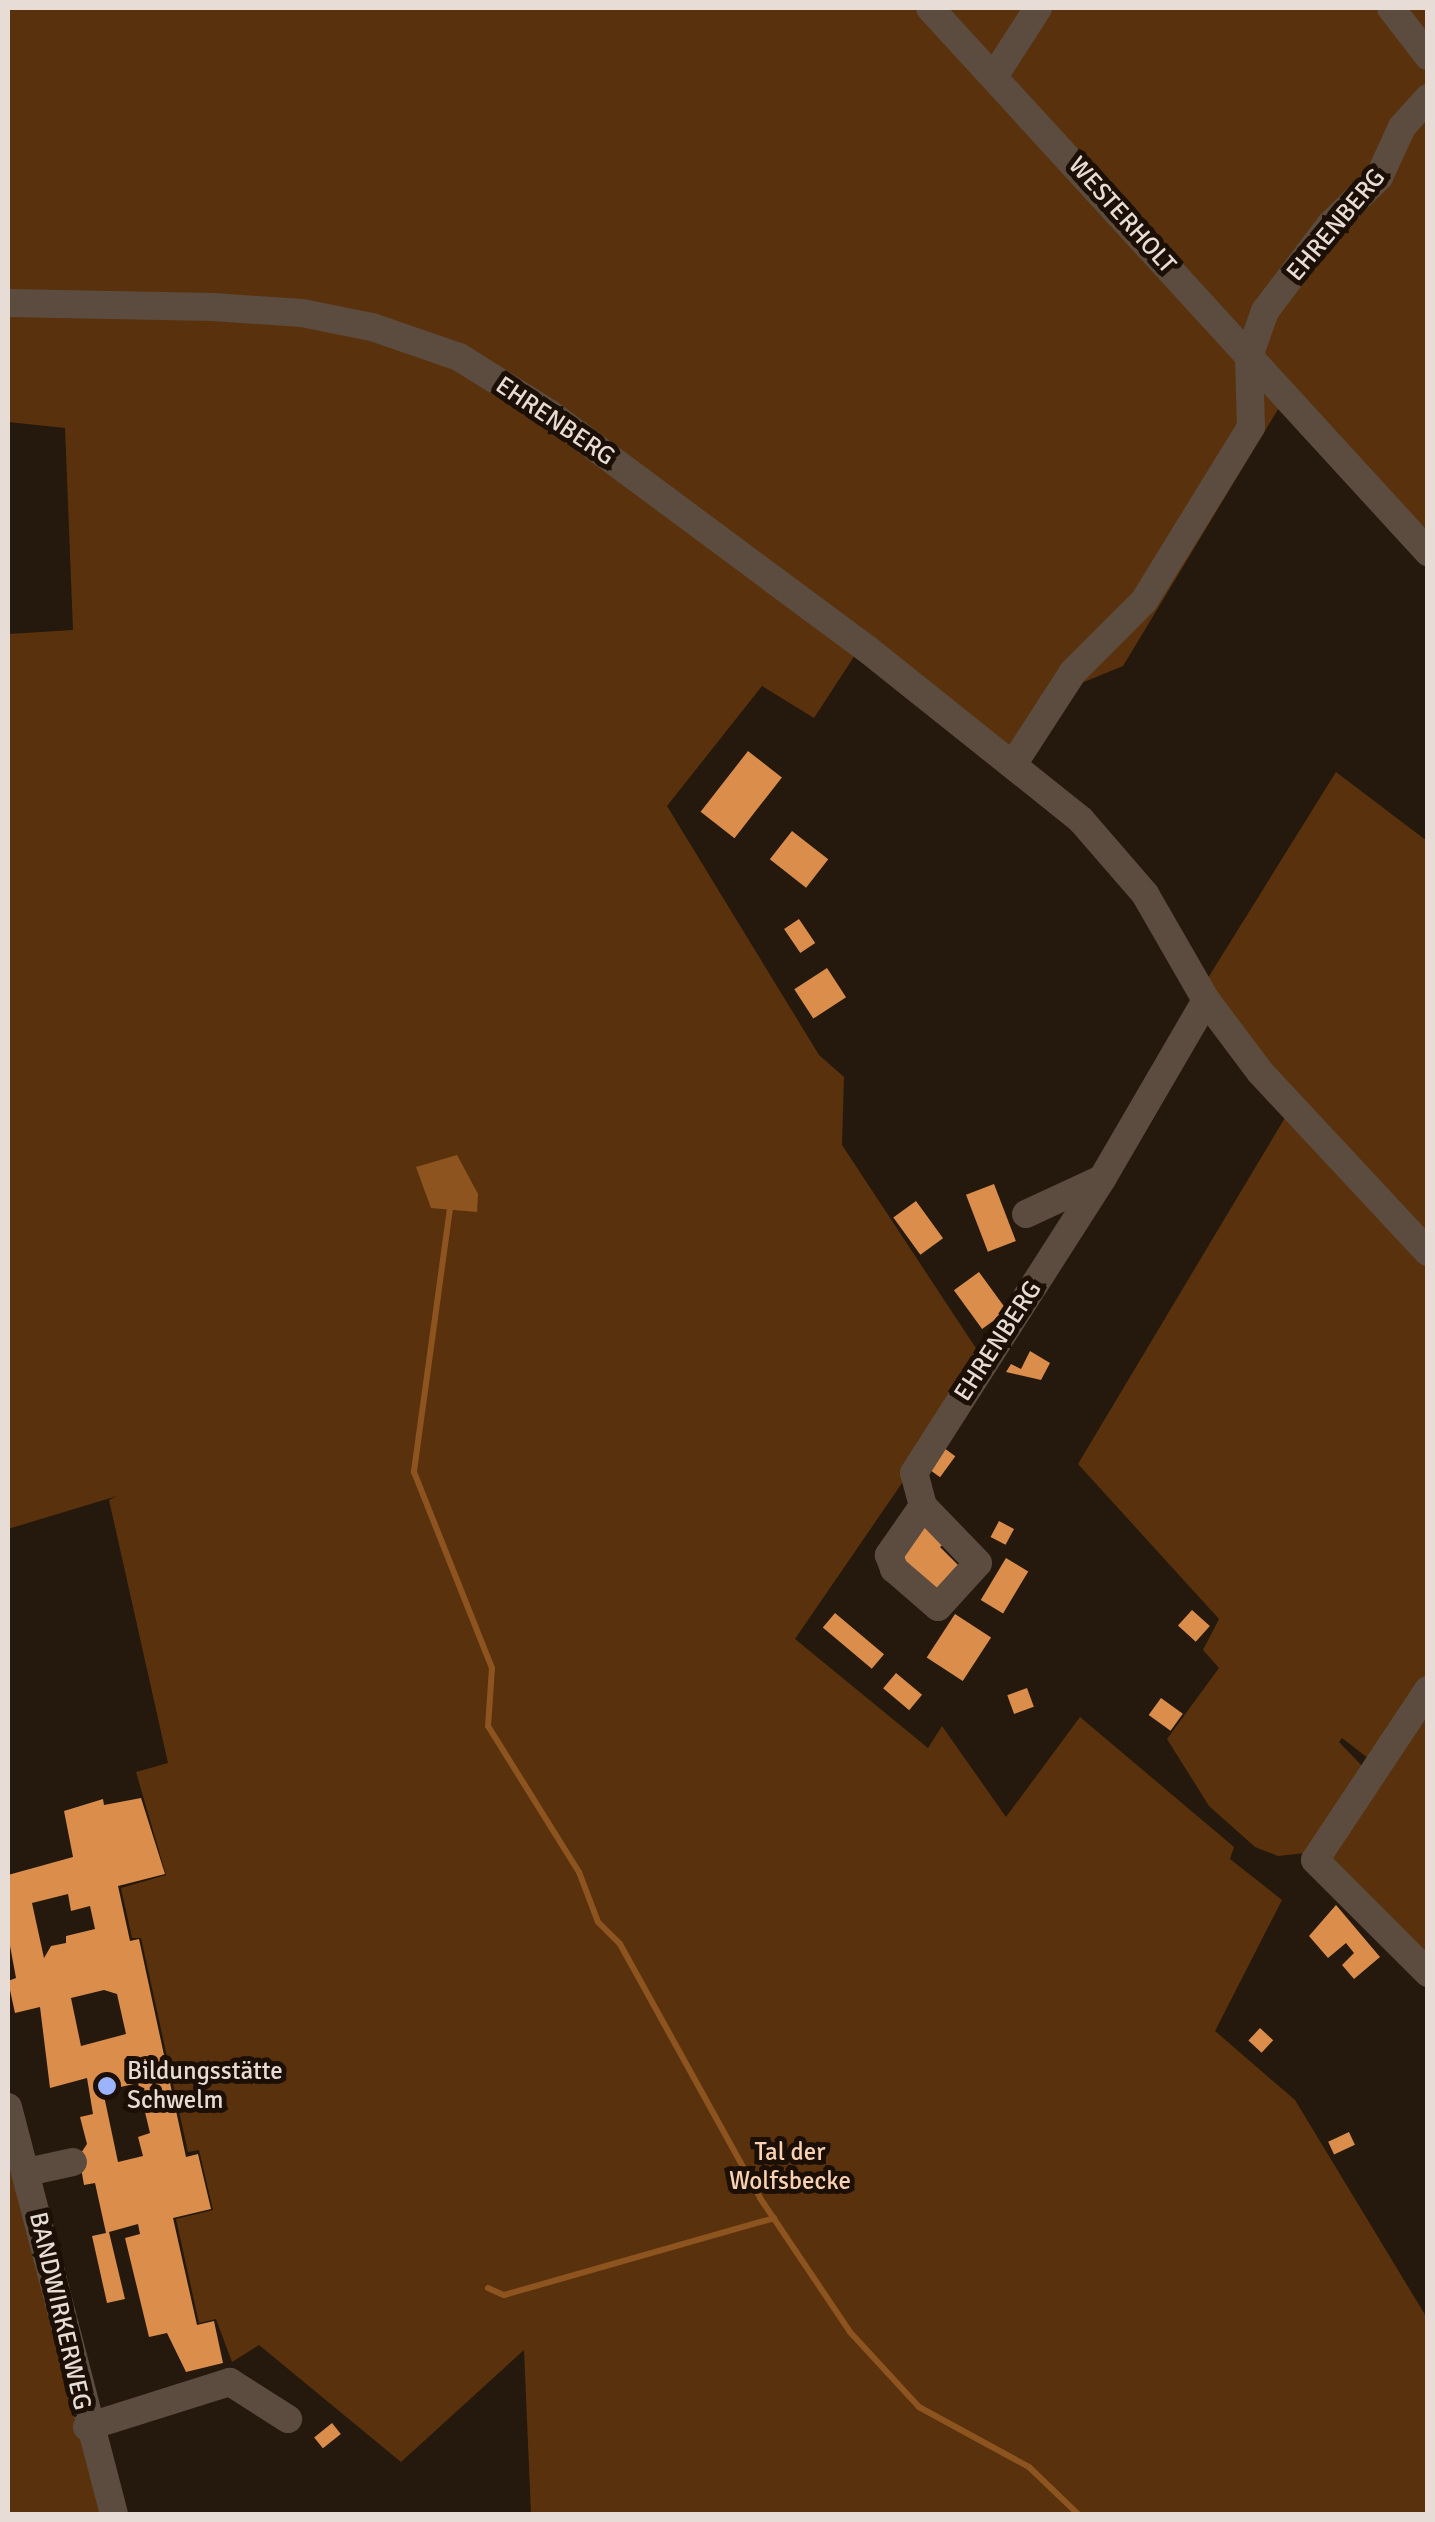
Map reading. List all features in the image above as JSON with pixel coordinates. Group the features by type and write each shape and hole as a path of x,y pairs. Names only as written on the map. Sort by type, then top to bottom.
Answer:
{"street":[{"name":"WESTERHOLT","path":"930,8 1249,356"},
{"path":"994,75 1038,8"},
{"path":"1391,8 1428,56"},
{"name":"EHRENBERG","path":"1014,763 1073,672 1144,601 1251,427 1249,356 1265,311 1330,225 1379,178 1402,127 1428,98"},
{"name":"EHRENBERG","path":"8,303 302,313 372,327 459,357 549,414 1014,763 1081,820 1145,894 1206,1000 1260,1072 1428,1252"},
{"path":"1249,356 1428,552"},
{"name":"EHRENBERG","path":"923,1506 914,1473 1102,1178 1206,1000"},
{"path":"1026,1214 1102,1178"},
{"path":"1428,1690 1315,1860 1428,1973"},
{"name":"BANDWIRKERWEG","path":"8,2107 87,2426 114,2514"},
{"path":"27,2172 73,2162"},
{"path":"87,2426 230,2382 288,2419"}],"green space":[{"name":"Tal der Wolfsbecke","path":"8,8 1427,8 1427,564 1280,406 1123,666 1079,684 1022,766 855,655 814,718 762,686 667,806 819,1055 844,1077 842,1145 985,1362 795,1639 928,1748 942,1726 1006,1817 1080,1717 1234,1847 1230,1859 1282,1900 1215,2031 1295,2100 1427,2318 1427,2514 531,2514 524,2350 401,2462 259,2345 232,2362 216,2319 199,2323 176,2219 213,2210 199,2150 188,2152 141,1938 132,1938 121,1888 166,1875 136,1772 168,1763 109,1500 117,1496 8,1529 8,634 73,630 65,428 8,422"},
{"path":"1336,772 1427,841 1427,1251 1305,1117 1206,981"},
{"path":"1289,1111 1427,1260 1427,1959 1323,1860 1382,1769 1342,1738 1339,1742 1367,1771 1305,1853 1278,1856 1255,1847 1209,1806 1167,1739 1219,1668 1203,1650 1219,1619 1078,1464"},
{"path":"8,2148 110,2514 8,2514"}],"shaded area":[{"path":"457,1155 478,1194 477,1212 431,1208 416,1167"}],"building":[{"path":"748,751 782,777 734,838 701,812"},
{"path":"792,831 828,859 806,888 770,859"},
{"path":"799,919 815,943 800,953 784,929"},
{"path":"827,968 846,997 813,1019 794,989"},
{"path":"994,1184 1016,1241 988,1252 966,1195"},
{"path":"916,1201 943,1238 920,1255 893,1217"},
{"path":"979,1272 1007,1311 982,1329 954,1290"},
{"path":"1030,1351 1050,1363 1041,1380 1006,1372 1011,1364 1021,1369"},
{"path":"944,1448 955,1456 940,1477 929,1469"},
{"path":"931,1519 950,1539 940,1547 966,1573 933,1595 897,1553"},
{"path":"999,1521 1014,1529 1006,1545 991,1537"},
{"path":"1006,1558 1028,1571 1003,1613 981,1600"},
{"path":"1192,1610 1210,1626 1196,1642 1178,1626"},
{"path":"835,1613 884,1654 872,1669 823,1628"},
{"path":"955,1614 991,1637 963,1681 927,1658"},
{"path":"896,1673 922,1695 909,1710 883,1688"},
{"path":"1027,1688 1034,1707 1014,1714 1007,1695"},
{"path":"1161,1698 1183,1714 1170,1731 1149,1715"},
{"name":"Bildungsstätte Schwelm","path":"141,1798 165,1874 118,1886 130,1941 139,1939 186,2157 198,2154 211,2209 173,2218 197,2325 214,2321 223,2363 186,2372 167,2333 149,2337 125,2238 140,2234 138,2224 109,2232 125,2299 107,2303 92,2236 106,2233 95,2183 84,2185 79,2156 87,2144 80,2117 93,2114 87,2078 50,2088 40,2007 15,2013 8,1981 16,1978 8,1935 8,1875 73,1857 64,1811 103,1799 104,1805","holes":["68,1894 71,1911 90,1906 95,1929 66,1936 66,1943 51,1946 44,1958 32,1903","104,1990 117,1994 126,2034 81,2046 71,1998","138,2083 150,2133 138,2137 143,2156 118,2162 103,2091"]},
{"path":"1336,1905 1380,1957 1354,1979 1342,1965 1354,1953 1346,1943 1328,1958 1309,1936"},
{"path":"1260,2028 1273,2040 1262,2053 1248,2040"},
{"path":"1349,2132 1355,2145 1334,2154 1328,2142"},
{"path":"332,2423 341,2434 323,2448 314,2437"}],"waterway":[{"path":"451,1201 414,1472 492,1668 488,1726 579,1872 598,1922 620,1944 760,2198 850,2332 919,2407 1029,2467 1078,2514"},
{"path":"488,2288 504,2295 774,2218"}],"place":[{"name":"Bildungsstätte Schwelm","path":"107,2086"}]}
